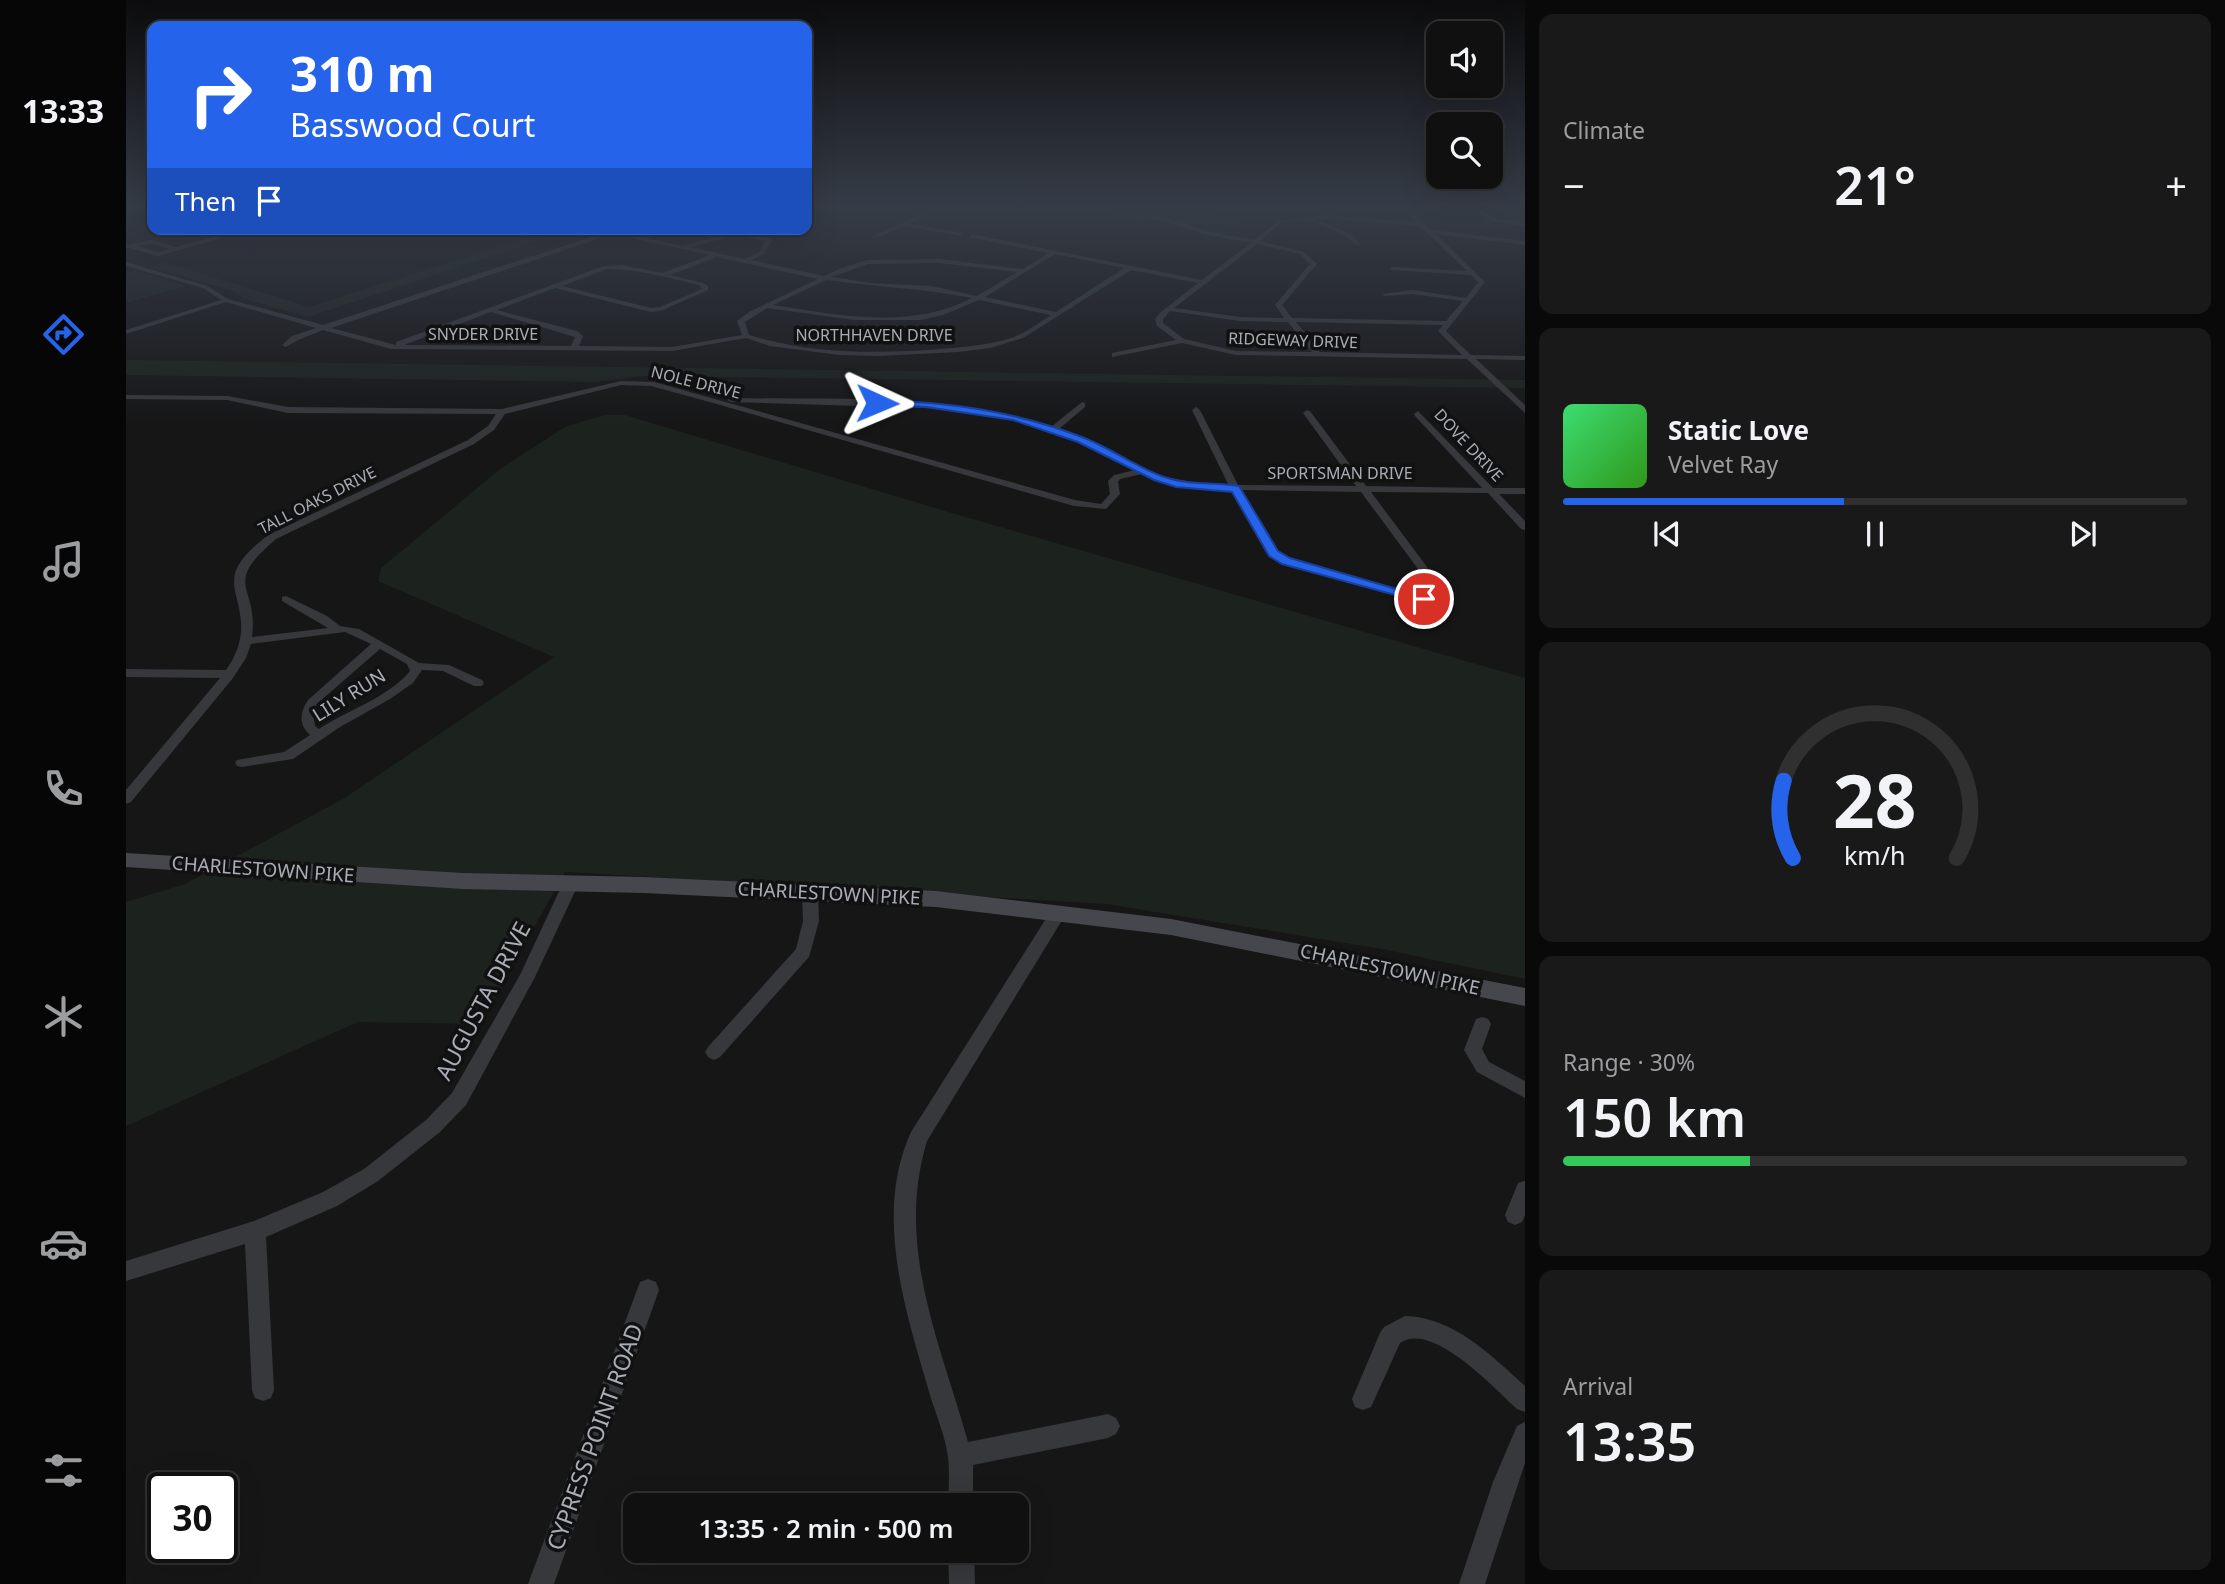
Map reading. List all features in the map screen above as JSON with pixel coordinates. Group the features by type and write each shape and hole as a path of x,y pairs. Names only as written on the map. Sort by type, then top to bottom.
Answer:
{"street":[{"name":"SNYDER DRIVE","path":"178,280 205,288 226,300 391,347 672,349 746,336"},
{"path":"286,345 295,338 466,280"},
{"path":"391,347 573,280"},
{"path":"555,286 650,310 661,309 705,290 705,286 701,284 684,280"},
{"path":"746,336 741,321 820,280"},
{"path":"837,280 871,285 931,288 1056,314"},
{"path":"766,306 842,317 919,317 942,314 1007,280"},
{"name":"NORTHHAVEN DRIVE","path":"746,336 774,347 814,351 961,349 1016,338 1110,280"},
{"path":"1194,280 1205,282"},
{"path":"1182,341 1169,334 1159,319 1168,309 1208,280"},
{"path":"1299,280 1280,300 1279,308 1318,355"},
{"path":"1480,280 1482,285 1446,323 1442,331 1525,410"},
{"path":"1385,294 1413,292 1468,300"},
{"path":"126,332 226,300"},
{"path":"1168,309 1240,319 1446,323"},
{"path":"490,310 574,332 579,336 574,348"},
{"path":"1115,355 1182,341"},
{"name":"RIDGEWAY DRIVE","path":"1182,341 1223,352 1525,358"},
{"name":"NOLE DRIVE","path":"126,397 227,398 288,410 502,412 633,382 709,399 1074,503 1103,507 1115,494 1113,481 1117,477 1142,471"},
{"name":"SPORTSMAN DRIVE","path":"709,399 926,405 1014,417 1119,457 1142,471 1176,484 1235,489 1364,487 1525,491"},
{"path":"1053,430 1082,405"},
{"path":"1196,411 1235,489 1273,554 1286,561 1424,599 1431,587 1423,569 1307,413"},
{"name":"TALL OAKS DRIVE","path":"245,641 247,629 237,582 241,567 260,546 295,526 471,442 491,428 502,412"},
{"name":"DOVE DRIVE","path":"1419,414 1525,527"},
{"path":"286,599 337,629"},
{"name":"LILY RUN","path":"242,763 288,756 409,680 416,671 416,666 355,631 337,629 245,641"},
{"path":"126,799 229,674 245,641"},
{"path":"319,736 309,727 307,711 314,700 379,644"},
{"path":"416,666 445,668 478,683"},
{"path":"126,673 229,674"},
{"name":"CHARLESTOWN PIKE","path":"126,860 570,885 644,885 936,899 1171,927 1525,997"},
{"name":"AUGUSTA DRIVE","path":"126,1271 255,1231 330,1199 371,1175 411,1145 459,1099 527,977 570,885"},
{"path":"714,1052 803,952 811,921 810,894"},
{"path":"961,1493 960,1456 923,1335 903,1228 908,1160 918,1138 1058,913"},
{"path":"1482,1024 1473,1050 1483,1067 1525,1090"},
{"path":"1516,1215 1525,1190"},
{"path":"255,1231 262,1390"},
{"name":"CYPRESS POINT ROAD","path":"541,1584 648,1290"},
{"path":"1363,1399 1392,1334 1408,1325 1430,1328 1452,1339 1525,1401"},
{"path":"960,1456 1108,1426"},
{"path":"1472,1584 1505,1482 1525,1434"},
{"path":"961,1563 962,1584"}],"shaded area":[{"path":"126,280 166,280 185,286 126,303"},
{"path":"194,280 222,280 309,307 394,280 420,280 308,317 244,299 233,291"},
{"path":"126,360 1525,380 1525,388 645,376 595,382 126,375"},
{"path":"604,415 625,415 962,516 1525,678 1525,979 1382,949 1106,904 565,872 480,1024 358,1022 126,1126 126,902 185,884 343,799 554,657 378,581 381,568 500,469 565,427"}],"route":[{"path":"877,403 926,405 1014,417 1082,440 1142,471 1176,484 1235,489 1273,554 1286,561 1424,599"}]}
